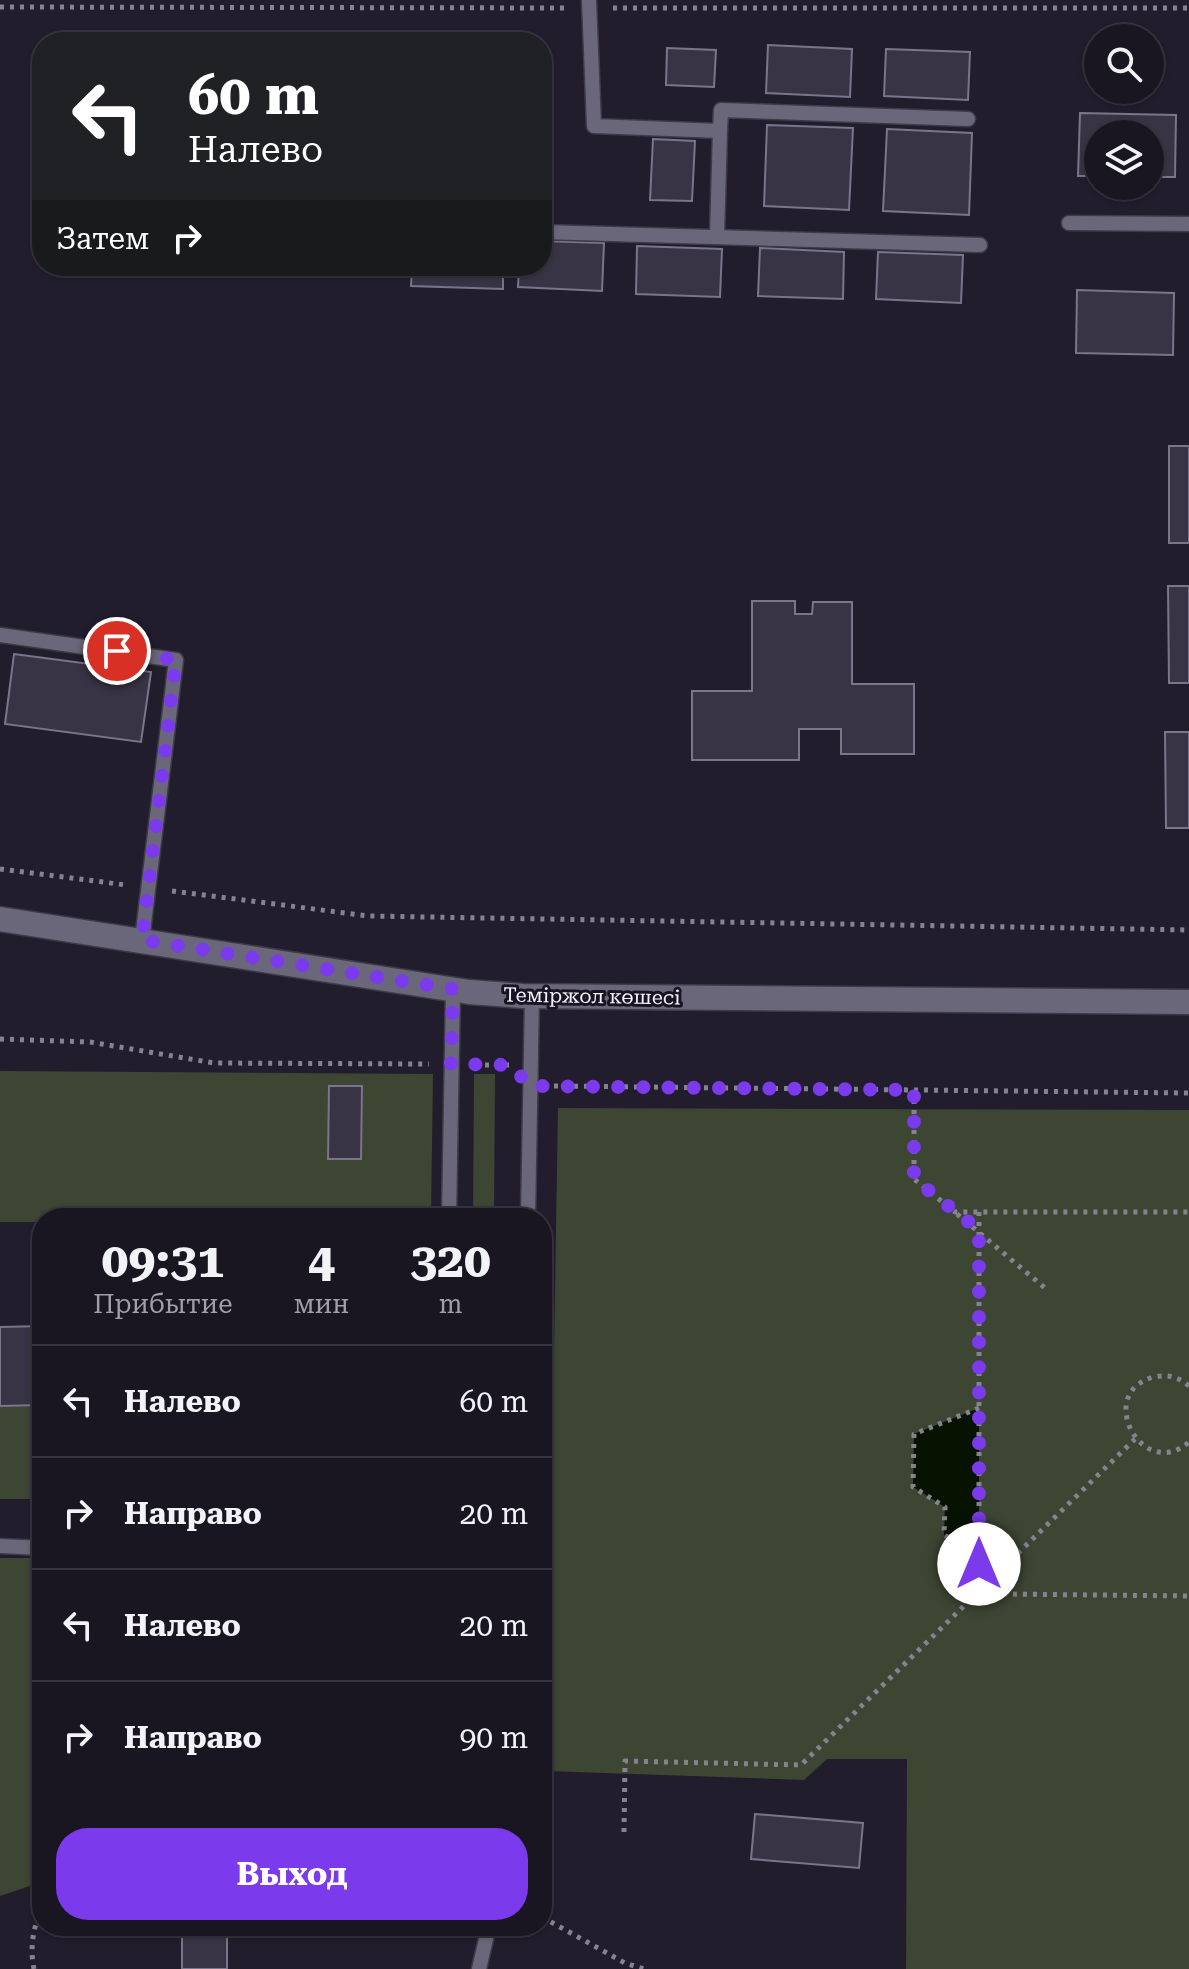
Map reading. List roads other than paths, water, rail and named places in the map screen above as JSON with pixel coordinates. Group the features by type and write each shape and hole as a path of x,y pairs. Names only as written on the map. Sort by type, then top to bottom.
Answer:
{"street":[{"name":"Теміржол көшесі","path":"0,919 453,989 532,996 1189,1002"}],"lane":[{"path":"589,0 594,126 720,131"},
{"path":"717,236 721,110 968,119"},
{"path":"1069,223 1189,224"},
{"path":"552,232 980,245"},
{"path":"0,635 176,660 142,940"},
{"path":"449,1208 453,989"},
{"path":"528,1208 532,996"},
{"path":"0,1546 32,1548"},
{"path":"479,1969 487,1936"}]}
